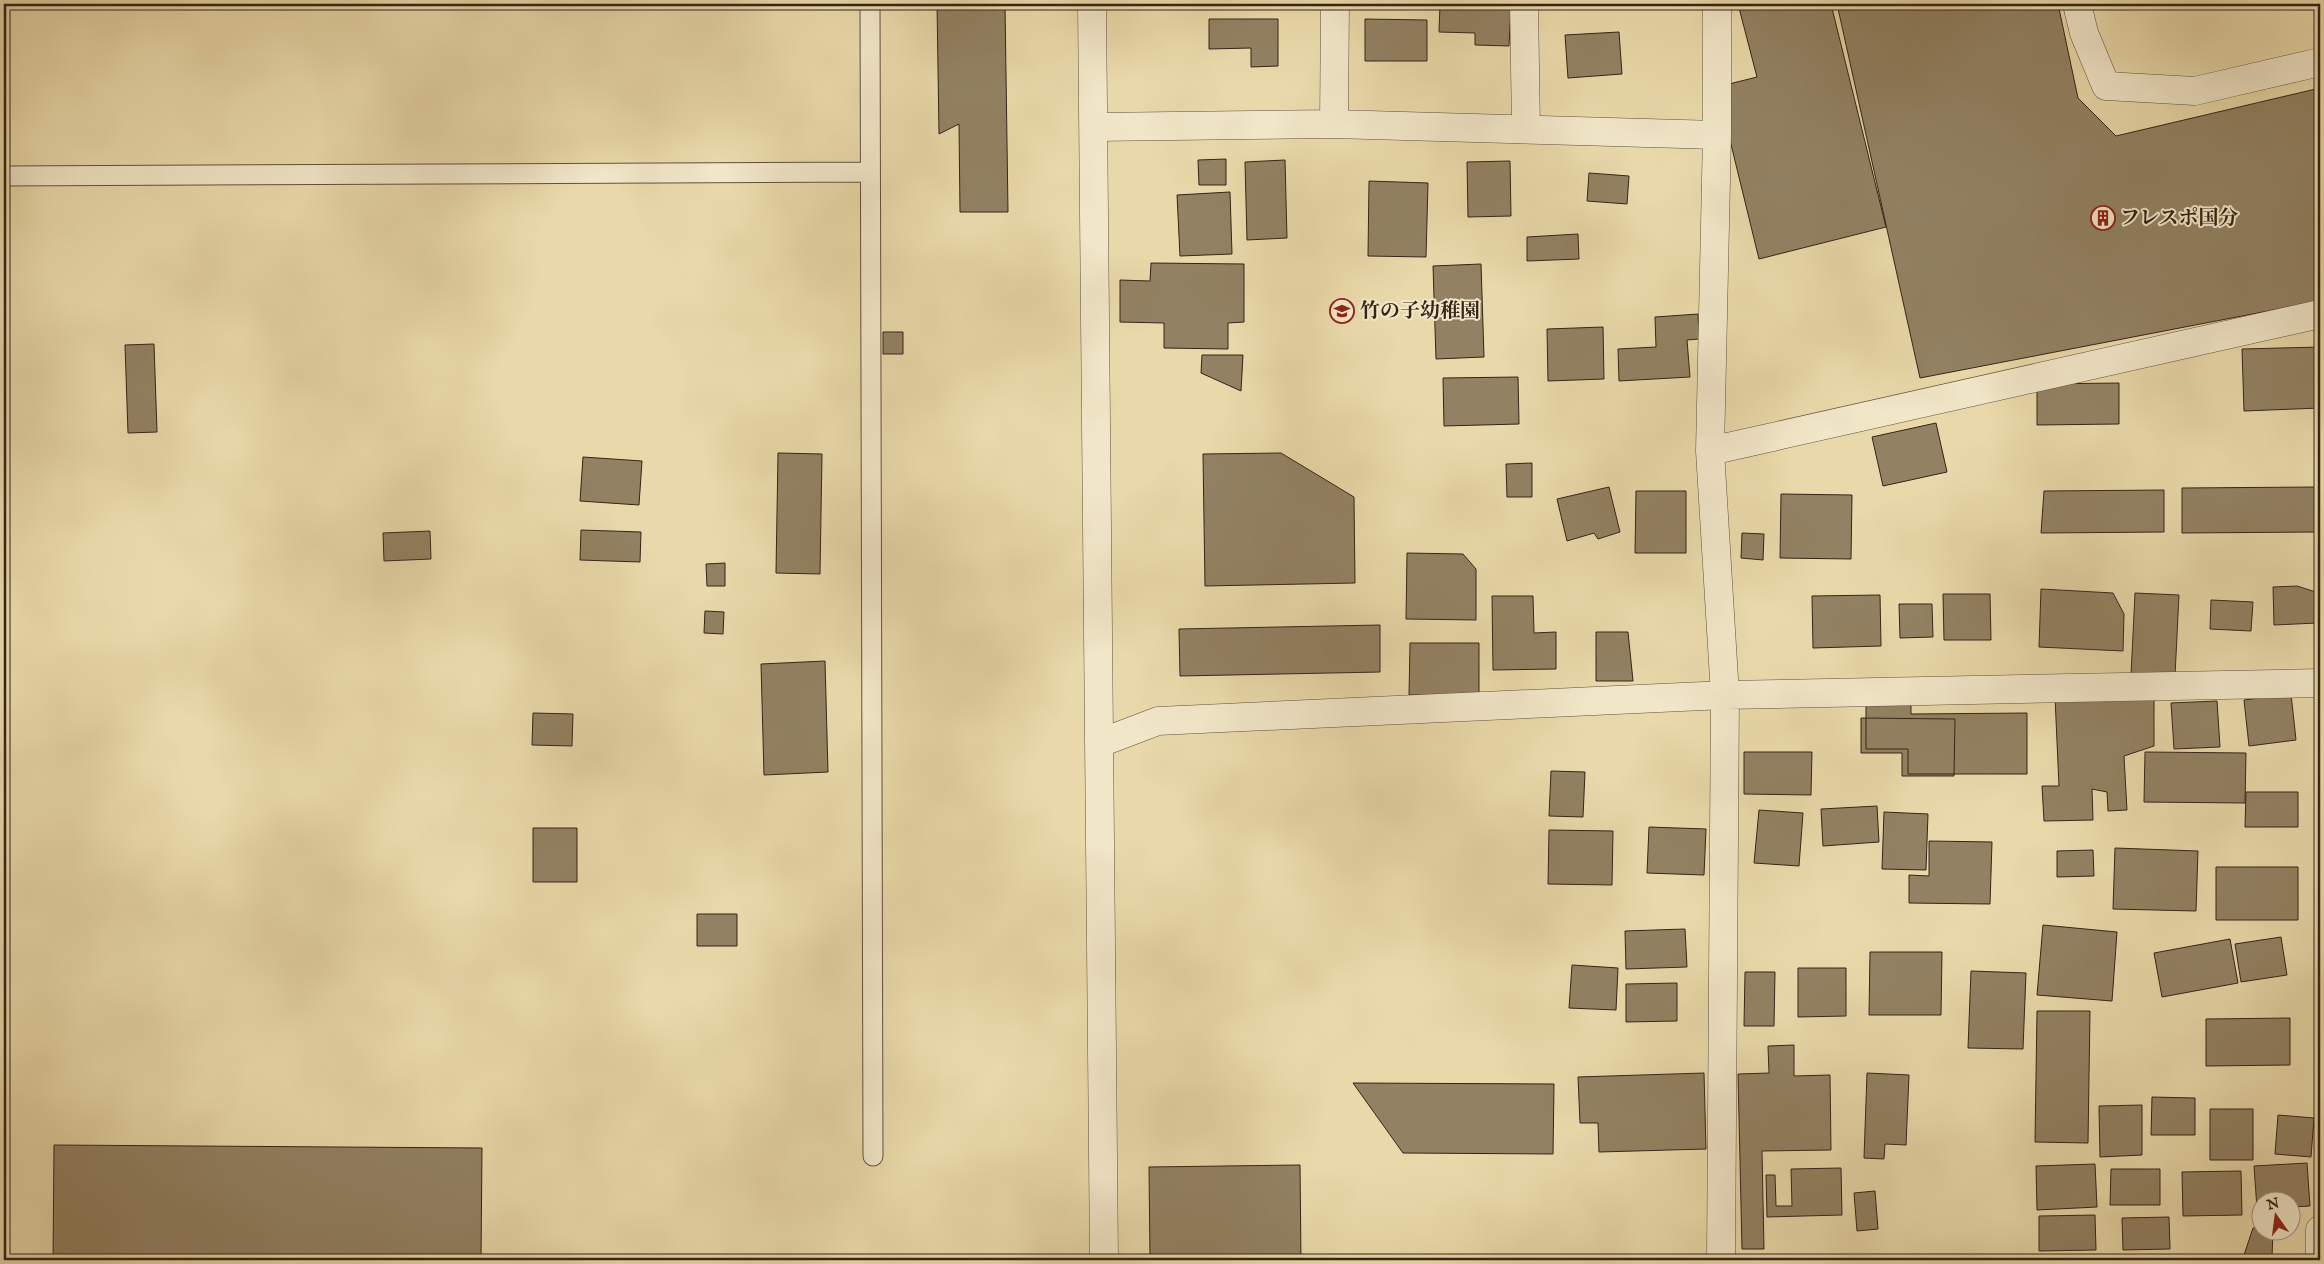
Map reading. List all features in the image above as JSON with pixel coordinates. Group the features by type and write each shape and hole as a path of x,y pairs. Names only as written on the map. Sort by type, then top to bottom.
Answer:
{"street":[{"path":"1092,4 1104,1260"},
{"path":"1334,124 1335,4"},
{"path":"1524,4 1526,129"},
{"path":"1717,4 1717,135 1710,451 1725,695 1721,1260"},
{"path":"2077,4 2084,33 2106,86 2195,91 2320,62"},
{"path":"1094,127 1334,124 1717,135"},
{"path":"1710,451 2320,314"},
{"path":"1100,743 1158,722 1725,695 2320,683"},
{"path":"2320,1230 2320,1260"}],"lane":[{"path":"870,4 873,1156"},
{"path":"4,176 870,172"}],"building":[{"path":"937,4 1005,4 1008,212 960,212 959,124 939,134"},
{"path":"1274,4 1323,4 1323,7 1274,7"},
{"path":"1440,4 1511,7 1509,46 1475,45 1475,33 1439,32"},
{"path":"1738,4 1831,4 1886,227 1759,259 1717,87 1757,77"},
{"name":"フレスポ国分","path":"1837,4 2058,4 2078,98 2116,136 2320,88 2320,301 1920,378"},
{"path":"1209,19 1278,19 1278,66 1251,67 1251,48 1209,49"},
{"path":"1365,19 1427,20 1427,61 1365,61"},
{"path":"1619,32 1622,74 1568,78 1565,35"},
{"path":"1226,159 1226,185 1199,185 1198,160"},
{"path":"1285,160 1287,238 1247,240 1245,162"},
{"path":"1510,161 1511,216 1468,217 1467,162"},
{"path":"1589,173 1629,176 1627,204 1587,201"},
{"path":"1369,181 1428,183 1426,257 1368,256"},
{"path":"1230,192 1232,254 1180,256 1177,195"},
{"path":"1578,234 1579,259 1527,261 1527,237"},
{"path":"1151,263 1244,264 1244,322 1228,323 1228,349 1164,348 1164,323 1120,322 1120,280 1150,281"},
{"path":"1481,264 1484,357 1436,359 1433,266"},
{"path":"1698,314 1699,339 1687,340 1690,377 1619,381 1618,349 1656,347 1655,317"},
{"path":"1603,327 1604,379 1548,381 1547,329"},
{"path":"883,332 903,332 903,354 883,354"},
{"path":"154,344 157,432 128,433 125,345"},
{"path":"2320,347 2320,408 2244,411 2242,349"},
{"path":"1202,355 1243,355 1241,391 1201,373"},
{"path":"1518,377 1519,424 1444,426 1443,378"},
{"path":"2119,383 2119,424 2037,425 2037,384"},
{"path":"1936,423 1947,472 1883,486 1872,437"},
{"path":"778,453 822,454 820,574 776,573"},
{"path":"1281,453 1354,497 1355,583 1205,586 1203,454"},
{"path":"583,457 642,461 639,505 580,501"},
{"path":"1532,463 1532,497 1507,497 1506,464"},
{"path":"1609,487 1620,532 1598,539 1594,533 1567,541 1557,499"},
{"path":"2318,487 2318,532 2182,533 2182,488"},
{"path":"2164,490 2164,532 2041,533 2044,491"},
{"path":"1636,491 1686,491 1686,553 1635,553"},
{"path":"1781,494 1852,495 1851,559 1780,558"},
{"path":"581,530 641,532 640,562 580,560"},
{"path":"430,531 431,559 384,561 383,533"},
{"path":"1742,533 1764,534 1763,560 1741,558"},
{"path":"1407,553 1463,554 1476,569 1476,620 1406,619"},
{"path":"725,563 725,586 707,586 706,564"},
{"path":"2297,586 2316,592 2317,623 2274,625 2273,587"},
{"path":"2041,589 2113,593 2124,614 2123,651 2039,647"},
{"path":"2135,593 2179,595 2175,676 2131,675"},
{"path":"1943,594 1990,594 1991,640 1944,640"},
{"path":"1880,595 1881,646 1813,648 1812,596"},
{"path":"1492,596 1533,596 1534,633 1556,632 1556,669 1493,670"},
{"path":"2211,600 2253,602 2251,631 2210,629"},
{"path":"1899,604 1932,604 1933,637 1900,638"},
{"path":"705,611 724,612 723,634 704,633"},
{"path":"1380,625 1380,672 1180,676 1179,629"},
{"path":"1596,632 1628,632 1633,681 1596,681"},
{"path":"1410,643 1479,643 1479,695 1409,695"},
{"path":"825,661 828,772 764,775 761,664"},
{"path":"2154,693 2154,746 2124,756 2127,810 2108,811 2107,792 2092,789 2093,820 2044,821 2042,786 2059,786 2055,697"},
{"path":"2291,694 2296,740 2249,746 2244,700"},
{"path":"2217,701 2220,747 2174,749 2171,703"},
{"path":"1911,703 1911,714 2027,713 2027,774 1908,774 1908,749 1866,749 1866,704"},
{"path":"533,713 573,714 572,746 532,745"},
{"path":"1861,718 1955,719 1954,776 1902,776 1902,753 1861,753"},
{"path":"1744,752 1812,752 1811,795 1744,794"},
{"path":"2145,752 2246,753 2245,803 2144,802"},
{"path":"1551,771 1585,772 1583,817 1549,816"},
{"path":"2246,792 2298,792 2298,827 2245,827"},
{"path":"1877,806 1879,842 1823,846 1821,809"},
{"path":"1759,810 1803,813 1799,866 1754,863"},
{"path":"1884,812 1928,814 1926,870 1882,869"},
{"path":"1649,827 1706,829 1704,875 1647,873"},
{"path":"533,828 577,828 577,882 533,882"},
{"path":"1549,830 1613,831 1612,885 1548,884"},
{"path":"1929,841 1992,842 1990,904 1909,903 1909,875 1929,876"},
{"path":"2115,848 2198,851 2196,911 2113,909"},
{"path":"2093,850 2094,876 2057,877 2057,851"},
{"path":"2216,867 2298,867 2298,920 2216,920"},
{"path":"697,914 737,914 737,946 697,946"},
{"path":"2043,925 2117,932 2112,1001 2037,995"},
{"path":"1685,929 1687,967 1626,969 1625,931"},
{"path":"2281,937 2287,975 2241,982 2235,944"},
{"path":"2230,939 2238,983 2162,997 2154,953"},
{"path":"1870,952 1942,952 1941,1015 1869,1015"},
{"path":"1572,965 1618,968 1616,1010 1569,1008"},
{"path":"1798,968 1846,968 1846,1016 1798,1017"},
{"path":"1971,971 2026,973 2023,1049 1968,1048"},
{"path":"1745,972 1775,972 1774,1026 1744,1026"},
{"path":"1677,983 1677,1021 1626,1022 1626,984"},
{"path":"2037,1011 2090,1011 2088,1143 2035,1142"},
{"path":"2290,1018 2290,1065 2206,1066 2206,1019"},
{"path":"1794,1045 1794,1076 1830,1075 1831,1150 1762,1151 1764,1249 1742,1249 1738,1074 1769,1073 1768,1046"},
{"path":"1704,1073 1706,1149 1599,1152 1598,1123 1580,1123 1578,1077"},
{"path":"1867,1073 1909,1075 1906,1145 1885,1144 1884,1159 1864,1158"},
{"path":"1353,1083 1554,1084 1553,1154 1403,1153"},
{"path":"2152,1097 2195,1098 2195,1135 2151,1135"},
{"path":"2142,1105 2142,1155 2100,1157 2099,1106"},
{"path":"2210,1109 2253,1109 2253,1160 2210,1160"},
{"path":"2278,1115 2314,1118 2311,1157 2275,1154"},
{"path":"54,1145 482,1148 481,1260 53,1260"},
{"path":"2307,1163 2310,1206 2302,1206 2302,1192 2256,1192 2254,1166"},
{"path":"2095,1164 2097,1207 2037,1210 2036,1166"},
{"path":"1300,1165 1301,1260 1150,1260 1149,1167"},
{"path":"1841,1168 1842,1215 1767,1217 1766,1175 1775,1175 1776,1206 1792,1206 1791,1169"},
{"path":"2111,1169 2160,1169 2160,1205 2110,1205"},
{"path":"2241,1171 2242,1215 2183,1216 2182,1172"},
{"path":"1875,1191 1878,1229 1857,1231 1854,1193"},
{"path":"2095,1215 2096,1250 2039,1251 2039,1216"},
{"path":"2169,1217 2170,1249 2123,1250 2122,1218"},
{"path":"2252,1231 2252,1242 2273,1242 2272,1256 2244,1255"},
{"path":"560,1257 560,1260 532,1260"}],"place":[{"name":"フレスポ国分","path":"2103,218"},
{"name":"竹の子幼稚園","path":"1342,311"}]}
